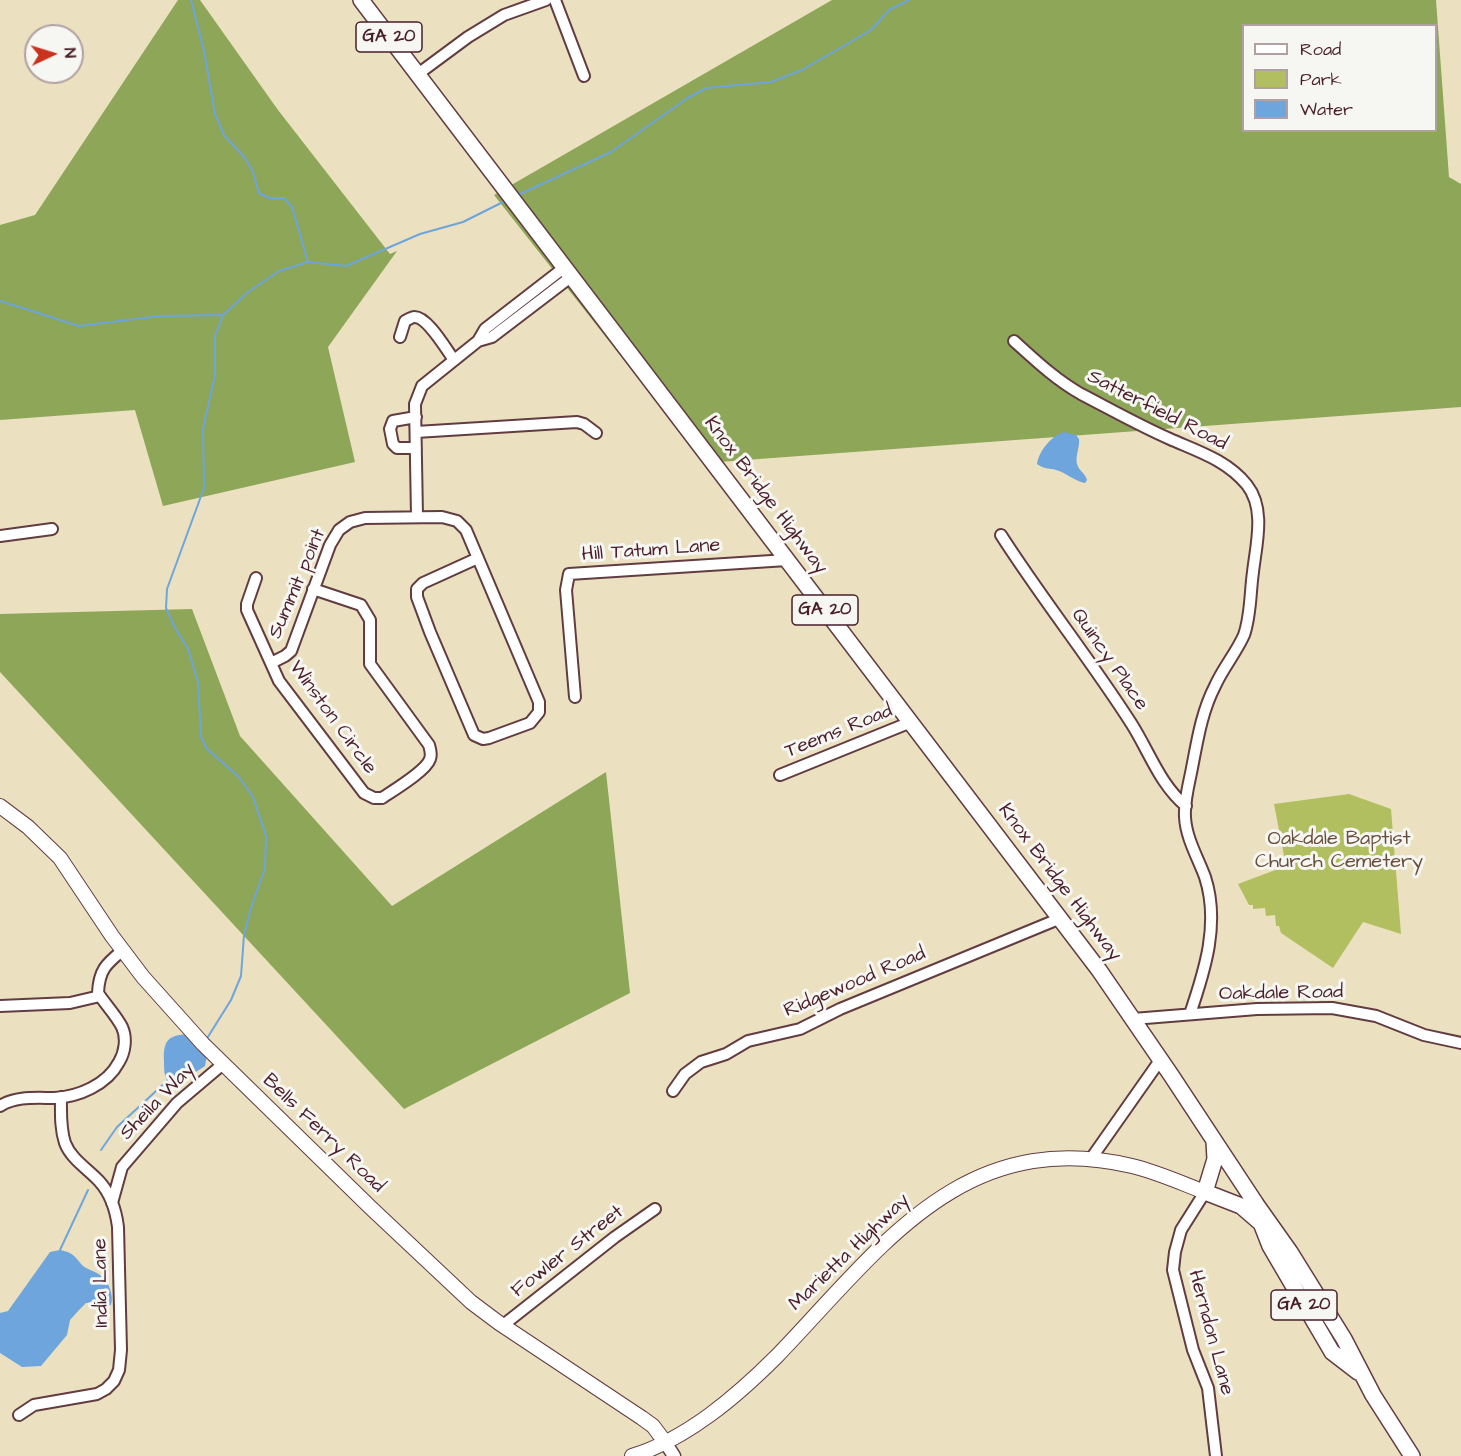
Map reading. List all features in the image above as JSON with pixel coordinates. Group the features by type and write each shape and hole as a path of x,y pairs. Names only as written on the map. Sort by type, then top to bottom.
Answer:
{"main road":[{"name":"Knox Bridge Highway","path":"360,0 1061,918 1133,1019"},
{"name":"Bells Ferry Road","path":"0,806 28,827 60,858 123,950 169,1007 223,1064 371,1208 471,1302 502,1326 642,1418 653,1426 665,1442"},
{"name":"Marietta Highway","path":"1133,1019 1290,1252 1412,1456"},
{"path":"1205,1192 1215,1159 1214,1141"},
{"name":"Marietta Highway","path":"632,1456 665,1442 708,1415 757,1376 892,1235 937,1199 978,1176 1016,1165 1053,1158 1129,1165 1241,1206 1290,1252"},
{"name":"Marietta Highway","path":"1261,1223 1269,1246 1332,1352 1363,1376"}],"street":[{"path":"418,74 468,37 504,15 546,0"},
{"path":"555,0 584,76"},
{"path":"417,516 415,404 422,386 478,341 490,325 568,272"},
{"path":"400,337 405,321 413,317 422,318 454,360"},
{"name":"Satterfield Road","path":"1014,341 1061,381 1081,393 1169,439 1208,454 1237,474 1254,496 1258,530 1251,600 1245,633 1204,709 1186,806 1188,832 1205,878 1211,914 1211,932 1204,971 1190,1014"},
{"path":"416,417 393,421 390,429 393,444 397,448 416,448"},
{"path":"416,432 577,422 596,433"},
{"name":"Summit point","path":"271,663 285,657 291,651 330,544 339,530 350,522 365,518 417,516 442,517 457,521 466,531 478,558"},
{"path":"0,536 52,529"},
{"name":"Quincy Place","path":"1001,535 1031,582 1132,723 1163,779 1179,801 1186,806"},
{"path":"478,558 539,702 539,712 530,723 483,739 474,735 470,729 417,597 417,589 423,583 478,558"},
{"name":"Hill Tatum Lane","path":"574,697 566,590 569,574 787,560"},
{"name":"Winston Circle","path":"256,578 247,610 279,681 364,793 374,798 382,798 425,767 430,760 429,745 370,664 370,620 366,610 361,605 313,590"},
{"name":"Teems Road","path":"780,775 910,722"},
{"name":"Ridgewood Road","path":"673,1091 685,1074 702,1062 726,1054 748,1041 800,1029 840,1009 1061,918"},
{"path":"0,1106 10,1101 26,1098 72,1096 97,1086 118,1066 124,1053 122,1028 98,993 101,972 123,950"},
{"path":"0,1006 70,1003 100,996"},
{"name":"Oakdale Road","path":"1133,1019 1283,1008 1332,1008 1376,1016 1424,1035 1461,1043"},
{"path":"1090,1160 1161,1059"},
{"name":"Sheila Way","path":"112,1203 122,1167 144,1139 177,1103 223,1064"},
{"name":"India Lane","path":"19,1415 34,1405 97,1395 114,1381 119,1370 122,1350 116,1211 100,1182 78,1161 66,1145 62,1128 61,1097"},
{"name":"Herndon Lane","path":"1205,1192 1181,1230 1174,1252 1173,1270 1193,1350 1208,1388 1216,1456"},
{"name":"Fowler Street","path":"502,1326 615,1237 655,1209"},
{"path":"665,1442 674,1456"}],"green space":[{"path":"178,0 200,0 278,110 390,254 397,251 328,347 355,462 163,506 135,410 0,420 0,225 35,215"},
{"path":"832,0 1436,0 1449,177 1461,184 1461,407 705,463 494,195"},
{"path":"192,609 240,736 392,906 606,772 630,993 404,1109 0,672 0,614"},
{"name":"Oakdale Baptist Church Cemetery","path":"1349,794 1391,809 1401,934 1363,922 1333,968 1281,933 1279,926 1276,926 1275,915 1266,916 1265,908 1253,909 1253,905 1249,905 1238,884 1286,866 1274,804"}],"water":[{"path":"1064,432 1076,435 1079,439 1077,461 1087,480 1085,483 1060,471 1037,464 1046,445"},
{"path":"190,1034 208,1049 205,1066 188,1077 167,1080 164,1066 166,1043 172,1037"},
{"path":"60,1250 71,1254 83,1266 106,1281 112,1297 111,1305 100,1310 91,1303 86,1303 70,1320 67,1335 41,1366 22,1367 0,1353 0,1313 8,1311 50,1252"}],"waterway":[{"path":"191,0 204,51 215,114 224,135 245,158 253,172 259,193 269,198 284,198 292,207 308,262"},
{"path":"518,195 611,152 686,99 706,88 771,82 802,70 871,30 889,10 909,0"},
{"path":"206,1040 231,1000 241,976 244,935 265,868 266,836 253,797 239,777 207,749 201,737 198,682 188,649 166,608 167,589 204,488 203,429 215,375 215,336 223,315 248,292 279,271 308,262 346,266 420,234 463,222 505,201"},
{"path":"0,301 79,326 160,316 223,315"},
{"path":"101,1150 117,1127 168,1080"},
{"path":"60,1250 88,1190"}]}
